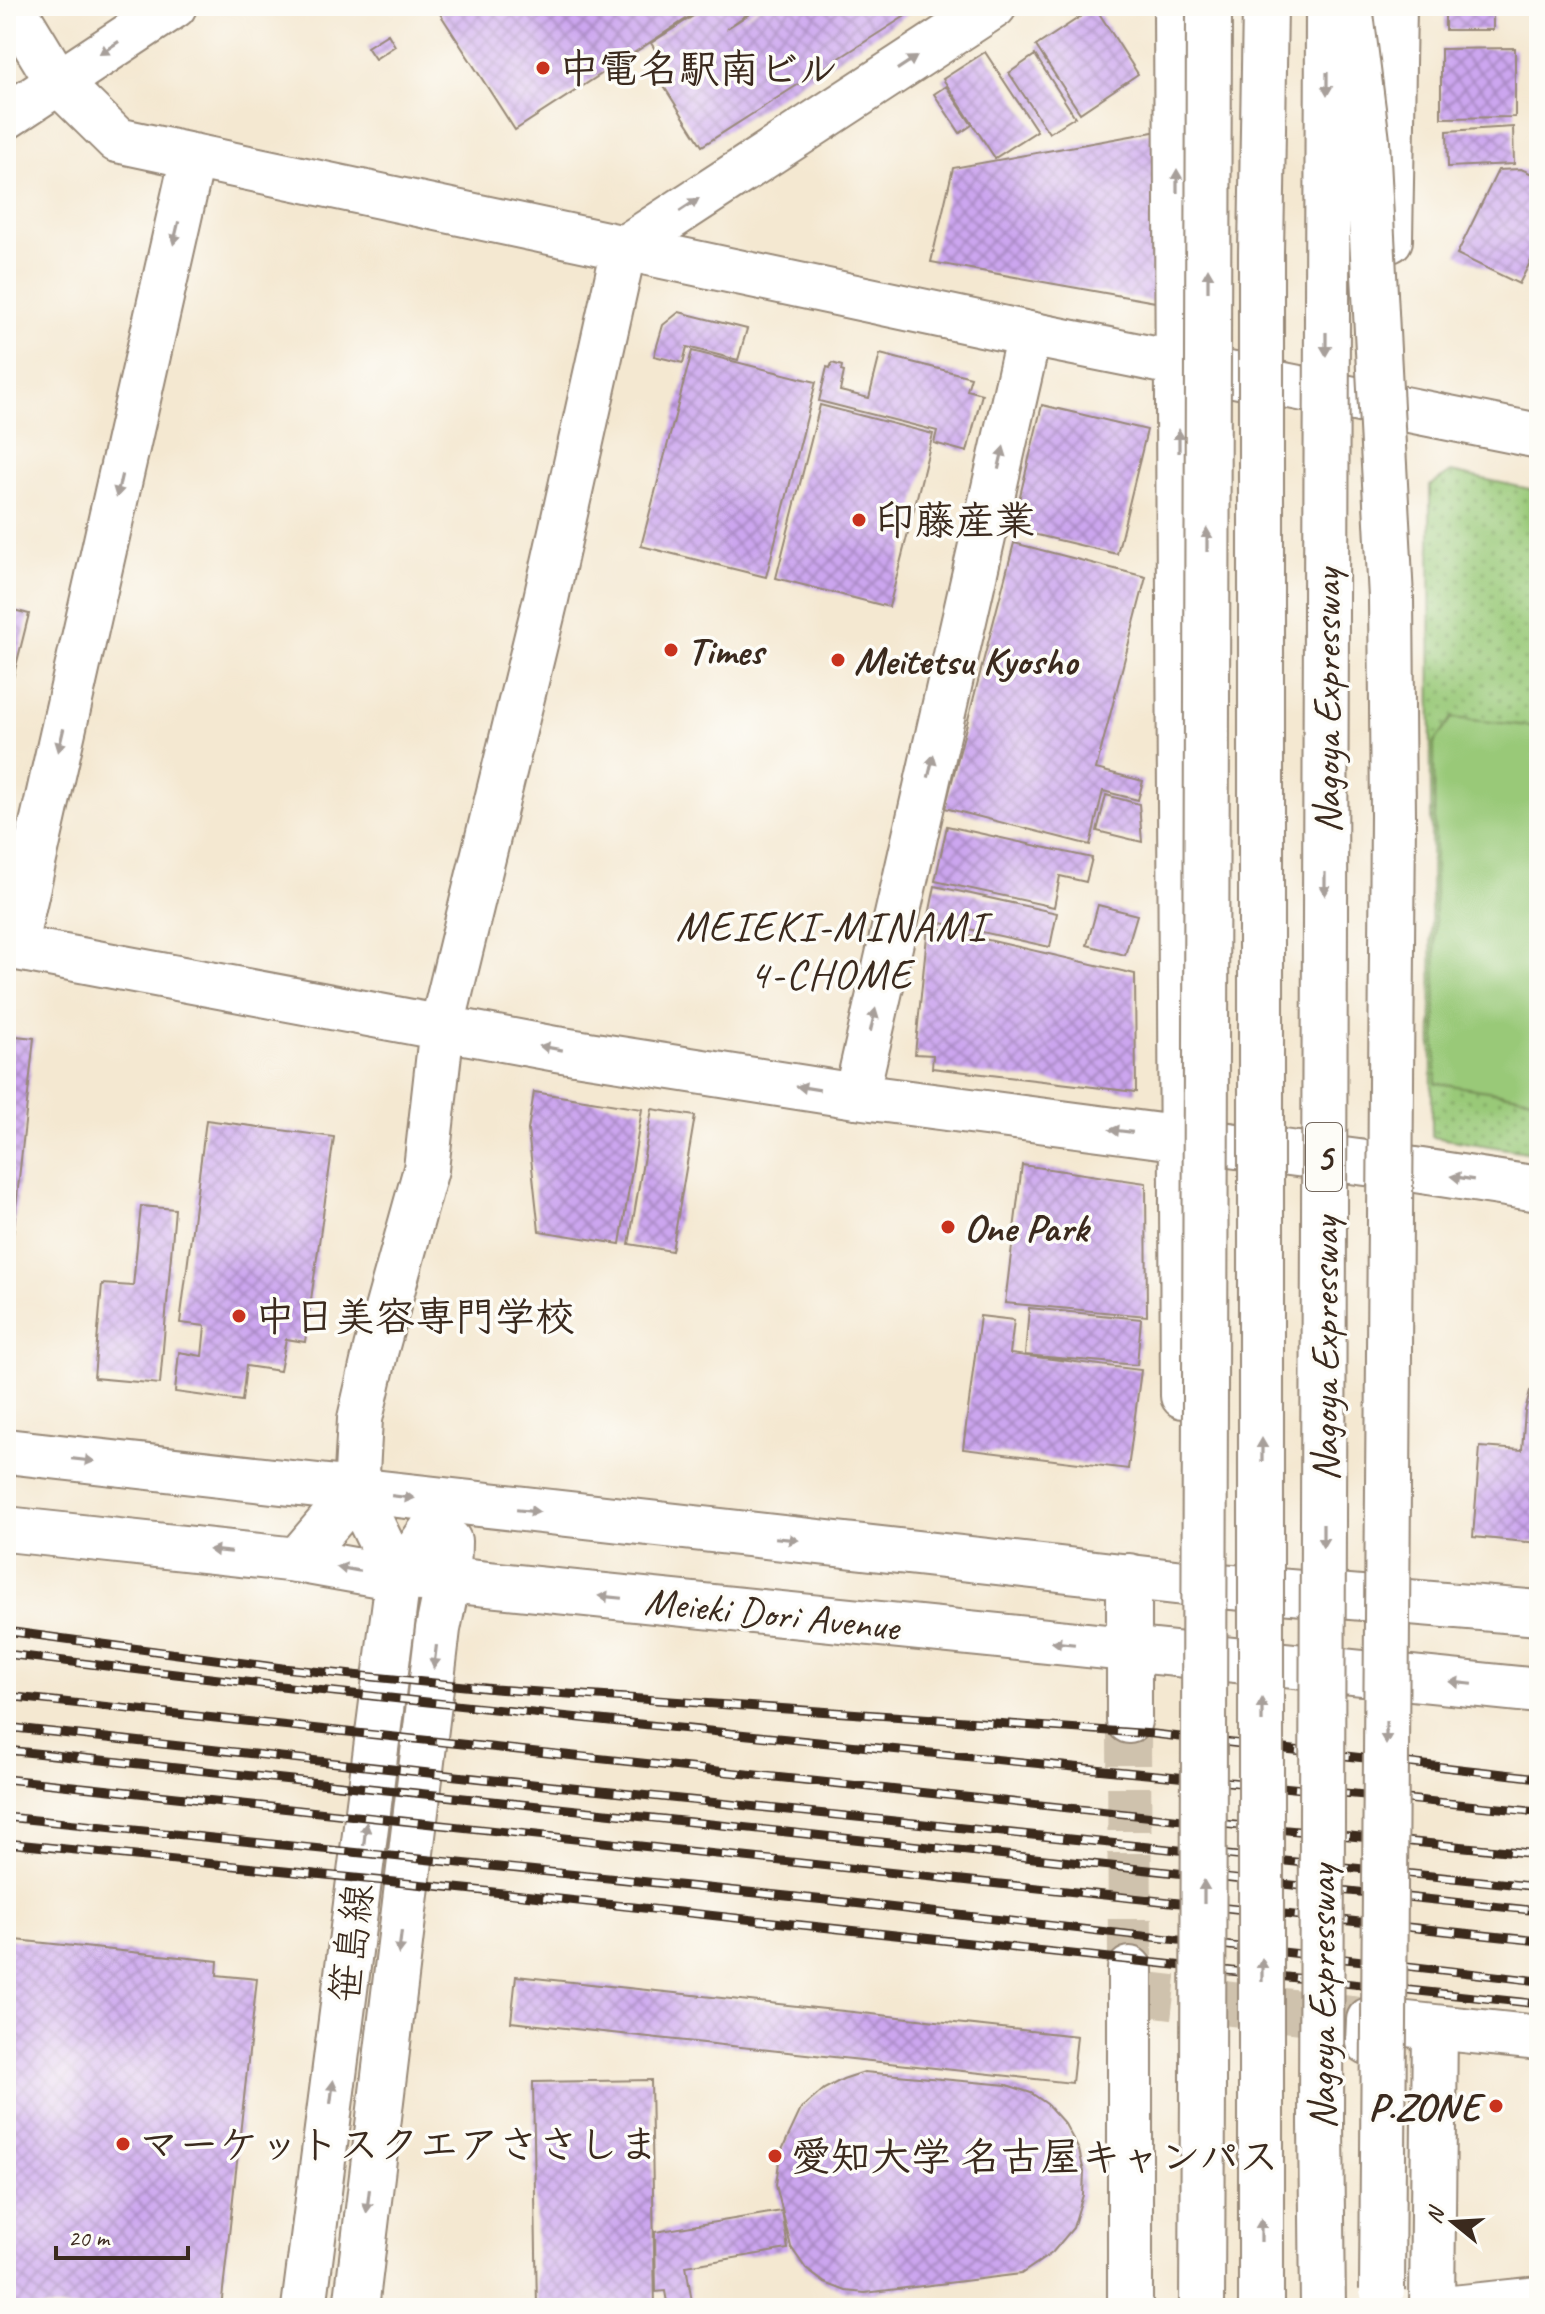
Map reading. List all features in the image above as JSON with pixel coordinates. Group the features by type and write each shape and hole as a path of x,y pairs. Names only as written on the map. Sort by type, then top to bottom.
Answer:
{"main road":[{"path":"12,6 58,82 117,140 1029,334 1539,436"},
{"path":"6,117 174,6"},
{"path":"451,1502 398,1578 356,1491 360,1419 426,1169 442,1026 546,599 624,248 994,6"},
{"path":"1176,6 1184,1583"},
{"path":"1202,2308 1209,6"},
{"name":"Nagoya Expressway","path":"1261,2308 1261,253 1265,6"},
{"name":"Nagoya Expressway","path":"1323,2308 1321,2093 1328,6"},
{"path":"1350,6 1367,141 1391,598 1393,831 1381,2308"},
{"path":"1381,1598 1389,1166 1387,404 1394,6"},
{"path":"193,156 10,947 556,1049 856,1096 1389,1166 1539,1189"},
{"path":"856,1096 1029,334"},
{"name":"Meieki Dori Avenue","path":"6,1451 1184,1583 1539,1613"},
{"path":"297,1560 356,1491"},
{"name":"笹島線","path":"356,2308 438,1629 448,1580 451,1502"},
{"name":"Meieki Dori Avenue","path":"6,1529 297,1560 398,1578 448,1580 1539,1691"},
{"path":"1129,1576 1129,1721"},
{"name":"笹島線","path":"304,2308 398,1578"},
{"path":"1130,1969 1130,2308"},
{"path":"1363,2308 1369,2020 1539,2038"},
{"path":"1432,2308 1435,2027"},
{"path":"1453,2308 1539,2299"}],"green space":[{"path":"1451,472 1539,491 1539,1154 1432,1137 1430,486"},
{"path":"1452,718 1539,727 1539,1099 1436,1083 1434,743"}],"building":[{"name":"中電名駅南ビル","path":"435,6 706,6 515,130"},
{"path":"709,6 759,6 726,29 762,6 906,6 910,13 702,146 656,74 666,67 651,43"},
{"path":"1445,6 1493,6 1493,30 1445,30"},
{"path":"1095,7 1138,74 1080,113 1036,46"},
{"path":"388,34 395,46 375,59 367,47"},
{"path":"1515,48 1515,117 1441,118 1441,49"},
{"path":"985,52 1037,131 995,158 943,79"},
{"path":"1035,55 1075,117 1049,133 1009,73"},
{"path":"946,86 972,125 960,133 934,94"},
{"path":"1533,124 1539,124 1539,170 1533,170"},
{"path":"1513,127 1514,164 1448,167 1447,131"},
{"path":"1164,130 1161,303 931,262 953,168"},
{"path":"1521,169 1539,177 1539,253 1536,251 1519,284 1457,254 1498,170"},
{"path":"679,312 747,329 738,360 687,347 683,363 654,356 663,325"},
{"path":"692,351 816,382 766,577 641,546"},
{"path":"880,354 971,377 967,390 982,394 967,452 934,443 937,431 819,401 827,367 830,368 832,363 842,366 841,371 844,372 840,391 869,398"},
{"path":"820,405 933,434 889,607 776,578"},
{"path":"1042,405 1147,430 1117,554 1012,529"},
{"path":"1014,543 1146,577 1096,769 1143,781 1138,800 1103,791 1090,845 945,808"},
{"path":"6,608 29,614 9,694 6,694"},
{"path":"1106,795 1139,804 1142,842 1097,831"},
{"path":"947,826 1092,858 1086,882 1060,876 1054,907 935,881"},
{"path":"935,886 1057,913 1050,947 928,920"},
{"path":"1098,905 1137,915 1125,955 1087,945"},
{"path":"928,926 1135,974 1136,1092 932,1068 933,1055 915,1054"},
{"path":"6,1035 34,1038 8,1282 6,1282"},
{"path":"534,1092 642,1109 620,1244 539,1231 528,1130"},
{"path":"652,1109 695,1116 672,1251 629,1244"},
{"path":"206,1120 334,1137 305,1342 286,1339 280,1371 246,1366 242,1401 175,1392 179,1352 202,1356 205,1326 180,1323"},
{"path":"1022,1165 1146,1183 1147,1316 1005,1303"},
{"path":"141,1206 175,1209 160,1384 94,1378 102,1284 133,1286"},
{"path":"1029,1308 1141,1319 1137,1365 1025,1355"},
{"path":"980,1316 1014,1320 1010,1354 1141,1370 1128,1469 963,1449"},
{"path":"1539,1386 1539,1543 1473,1537 1480,1447 1522,1450 1530,1391"},
{"name":"マーケットスクエアささしま","path":"6,1939 218,1961 217,1975 257,1979 221,2308 6,2308"},
{"path":"516,1976 1077,2036 1072,2083 511,2022"},
{"path":"864,2072 1007,2085 1031,2093 1047,2104 1065,2124 1079,2150 1084,2172 1083,2195 1073,2228 1052,2253 1021,2274 865,2293 846,2291 825,2283 806,2269 791,2247 776,2185 780,2154 801,2109 824,2089"},
{"path":"651,2080 655,2308 537,2308 533,2082"},
{"path":"782,2211 788,2249 686,2266 693,2308 668,2308 665,2291 656,2292 655,2232"}],"tunnel":[{"path":"1129,1721 1130,1969"},
{"path":"1130,1992 1369,2020"}],"railway":[{"path":"6,1631 282,1668 495,1689 1154,1734 1539,1778"},
{"path":"6,1654 580,1718 1539,1812"},
{"path":"6,1696 1202,1822 1539,1854"},
{"path":"6,1727 1539,1887"},
{"path":"6,1750 1539,1911"},
{"path":"6,1779 1539,1941"},
{"path":"6,1817 826,1900 1539,1981"},
{"path":"6,1843 1539,2004"}],"place":[{"name":"中電名駅南ビル","path":"543,68"},
{"name":"印藤産業","path":"859,520"},
{"name":"Times","path":"671,650"},
{"name":"Meitetsu Kyosho","path":"838,660"},
{"name":"One Park","path":"948,1227"},
{"name":"中日美容専門学校","path":"239,1316"},
{"name":"P.ZONE","path":"1496,2106"},
{"name":"マーケットスクエアささしま","path":"123,2144"},
{"name":"愛知大学 名古屋キャンパス","path":"775,2156"}],"district":[{"name":"MEIEKI-MINAMI 4-CHOME","path":"831,949"}]}
